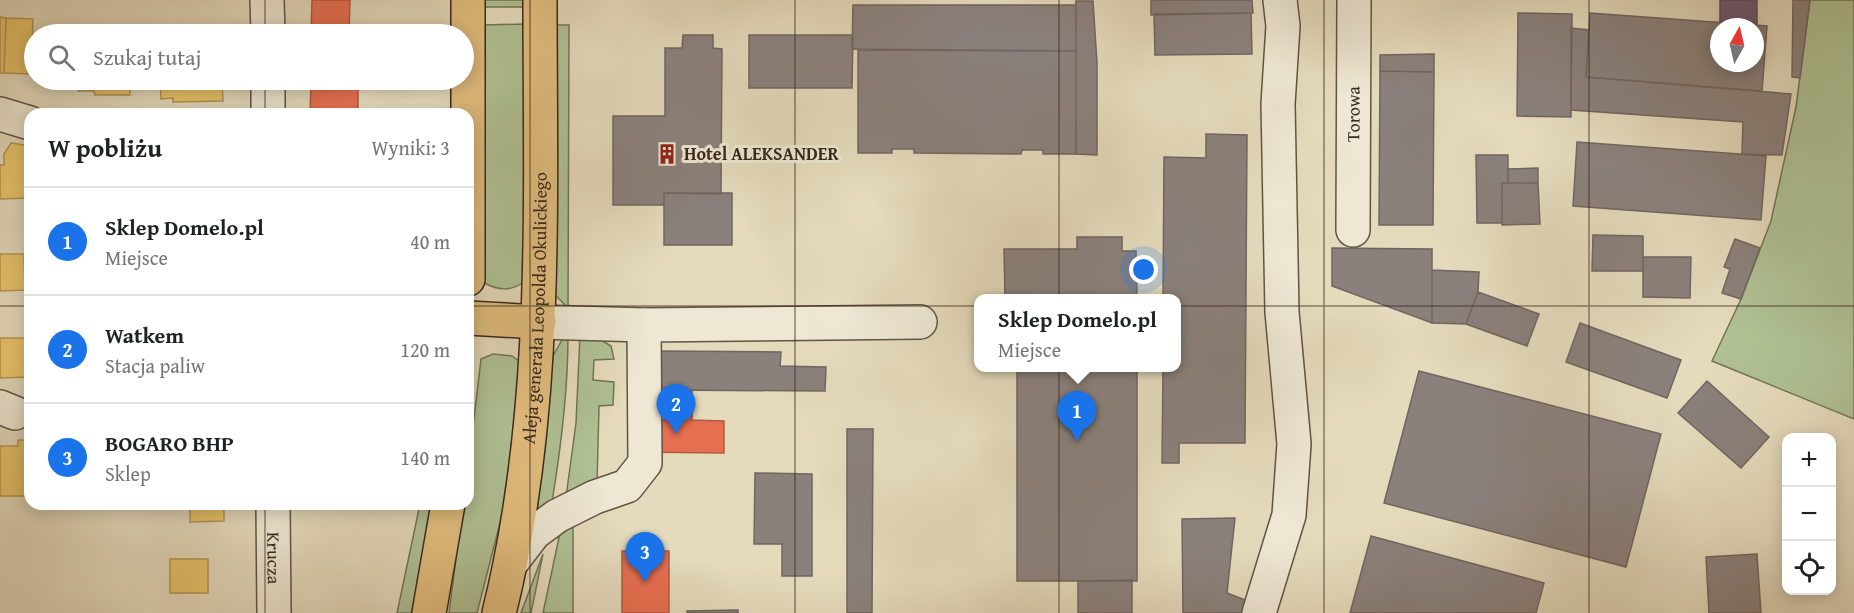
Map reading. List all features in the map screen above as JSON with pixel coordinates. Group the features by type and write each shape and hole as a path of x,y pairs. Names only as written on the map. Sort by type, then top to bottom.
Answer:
{"main road":[{"path":"468,0 468,24"},
{"name":"Aleja generała Leopolda Okulickiego","path":"499,613 511,564 533,417 538,322 540,0"},
{"path":"468,90 468,108"},
{"path":"474,318 538,322"},
{"path":"429,613 447,510"}],"street":[{"path":"267,0 268,24"},
{"path":"1260,613 1289,515 1294,444 1282,312 1278,104 1283,26 1280,0"},
{"name":"Torowa","path":"1353,230 1354,0"},
{"path":"268,90 268,108"},
{"path":"0,114 24,121"},
{"path":"538,322 644,325 920,322"},
{"path":"511,564 534,533 557,516 595,497 627,486 645,463 644,325"},
{"name":"Krucza","path":"273,510 274,613"}],"green space":[{"path":"484,0 525,0 525,7 484,7"},
{"path":"1810,0 1854,0 1854,419 1712,361 1741,299 1771,221 1796,107"},
{"path":"525,24 524,282 504,289 484,283 484,25"},
{"path":"555,25 569,25 568,308 555,295 554,284"},
{"path":"580,335 595,336 611,346 614,359 594,360 593,380 614,382 613,405 599,406 597,484 566,497 576,423"},
{"path":"568,336 563,419 552,502 537,512 553,356 562,340"},
{"path":"493,354 512,356 520,362 512,461 501,519 477,613 449,613 462,510 474,510 474,418 481,359"},
{"path":"419,510 431,510 411,613 397,613"},
{"path":"573,520 573,613 543,613 561,528"},
{"path":"543,554 531,613 521,613"}],"building: Mieszkania":[{"path":"0,17 6,18 4,73 0,73"},
{"path":"6,18 33,19 33,24 24,24 24,74 4,73"},
{"path":"130,90 130,95 95,95 94,91 78,91"},
{"path":"161,90 222,90 223,101 173,102 173,98 161,99"},
{"path":"11,143 24,145 24,198 0,199 0,165 4,165 4,154"},
{"path":"0,254 24,254 24,290 0,291"},
{"path":"0,338 24,338 24,377 0,378"},
{"path":"18,440 24,440 24,496 0,496 0,446 18,446"},
{"path":"190,510 224,510 224,521 190,522"},
{"path":"170,559 208,559 208,593 170,593"}],"building: Handel":[{"path":"312,0 350,0 349,24 311,24"},
{"path":"311,90 358,90 358,108 310,108"},
{"path":"665,390 692,391 692,420 724,421 724,453 633,452 633,419 665,420"},
{"path":"622,551 669,551 669,613 622,613"}],"building: Biura":[{"path":"1720,0 1757,0 1757,18 1720,18"}],"building: Przemysł":[{"path":"1151,0 1252,0 1253,13 1151,15"},
{"path":"1793,0 1810,0 1800,78 1792,77"},
{"path":"1076,1 1093,1 1097,63 1097,155 1076,154"},
{"path":"853,5 1076,5 1076,51 852,49"},
{"path":"1251,13 1252,54 1155,55 1154,14"},
{"path":"1518,13 1572,14 1571,117 1517,116"},
{"path":"1590,13 1710,22 1710,72 1763,72 1762,91 1586,77"},
{"path":"1764,26 1767,26 1764,65"},
{"path":"1571,28 1589,30 1586,77 1791,94 1782,155 1742,154 1743,122 1571,110"},
{"name":"Hotel ALEKSANDER","path":"683,35 713,35 713,48 722,49 721,194 664,193 664,205 613,205 613,116 665,116 665,48 682,48"},
{"path":"749,35 853,35 852,88 749,88"},
{"path":"858,50 1076,51 1076,154 1043,154 1043,150 1022,150 1021,154 914,153 914,149 892,149 892,153 858,153"},
{"path":"1434,54 1434,72 1380,71 1380,55"},
{"path":"1380,71 1434,72 1433,225 1379,225"},
{"path":"1206,134 1247,135 1245,443 1179,443 1179,463 1162,463 1163,372 1181,372 1181,294 1163,294 1164,157 1206,158"},
{"path":"1577,142 1766,156 1761,220 1573,206"},
{"path":"1476,155 1508,155 1508,183 1502,183 1502,223 1477,223"},
{"path":"1538,168 1538,183 1508,183 1508,169"},
{"path":"1502,183 1538,183 1540,224 1502,225"},
{"path":"664,193 732,193 732,245 664,245"},
{"path":"1593,235 1643,236 1643,271 1592,271"},
{"path":"1077,237 1122,237 1122,251 1136,251 1137,294 1005,294 1004,249 1077,249"},
{"path":"1735,239 1760,248 1741,299 1722,293 1730,269 1724,267"},
{"path":"1332,248 1432,249 1432,323 1332,286"},
{"path":"1643,257 1691,257 1690,298 1643,297"},
{"path":"1432,270 1479,272 1478,292 1466,324 1432,323"},
{"path":"1478,292 1539,314 1527,346 1466,324"},
{"path":"1580,323 1681,360 1667,398 1566,362"},
{"path":"659,351 781,352 780,366 826,367 825,391 658,390"},
{"path":"1419,371 1661,434 1626,567 1384,503"},
{"path":"1017,372 1137,372 1137,581 1017,581"},
{"path":"1707,381 1769,437 1741,468 1678,413"},
{"path":"847,429 873,429 872,613 847,613"},
{"path":"755,473 812,474 812,576 782,576 782,544 754,544"},
{"path":"1235,518 1227,593 1250,602 1246,613 1183,613 1182,519"},
{"path":"1371,536 1544,583 1536,613 1350,613"},
{"path":"1757,554 1761,613 1709,613 1706,557"},
{"path":"1132,580 1132,613 1078,613 1078,581"},
{"path":"738,610 738,613 687,613 687,611"}],"place":[{"name":"Hotel ALEKSANDER","path":"667,154"},
{"name":"Watkem","path":"676,434"},
{"name":"Sklep Domelo.pl","path":"1077,441"},
{"name":"BOGARO BHP","path":"645,582"}]}
